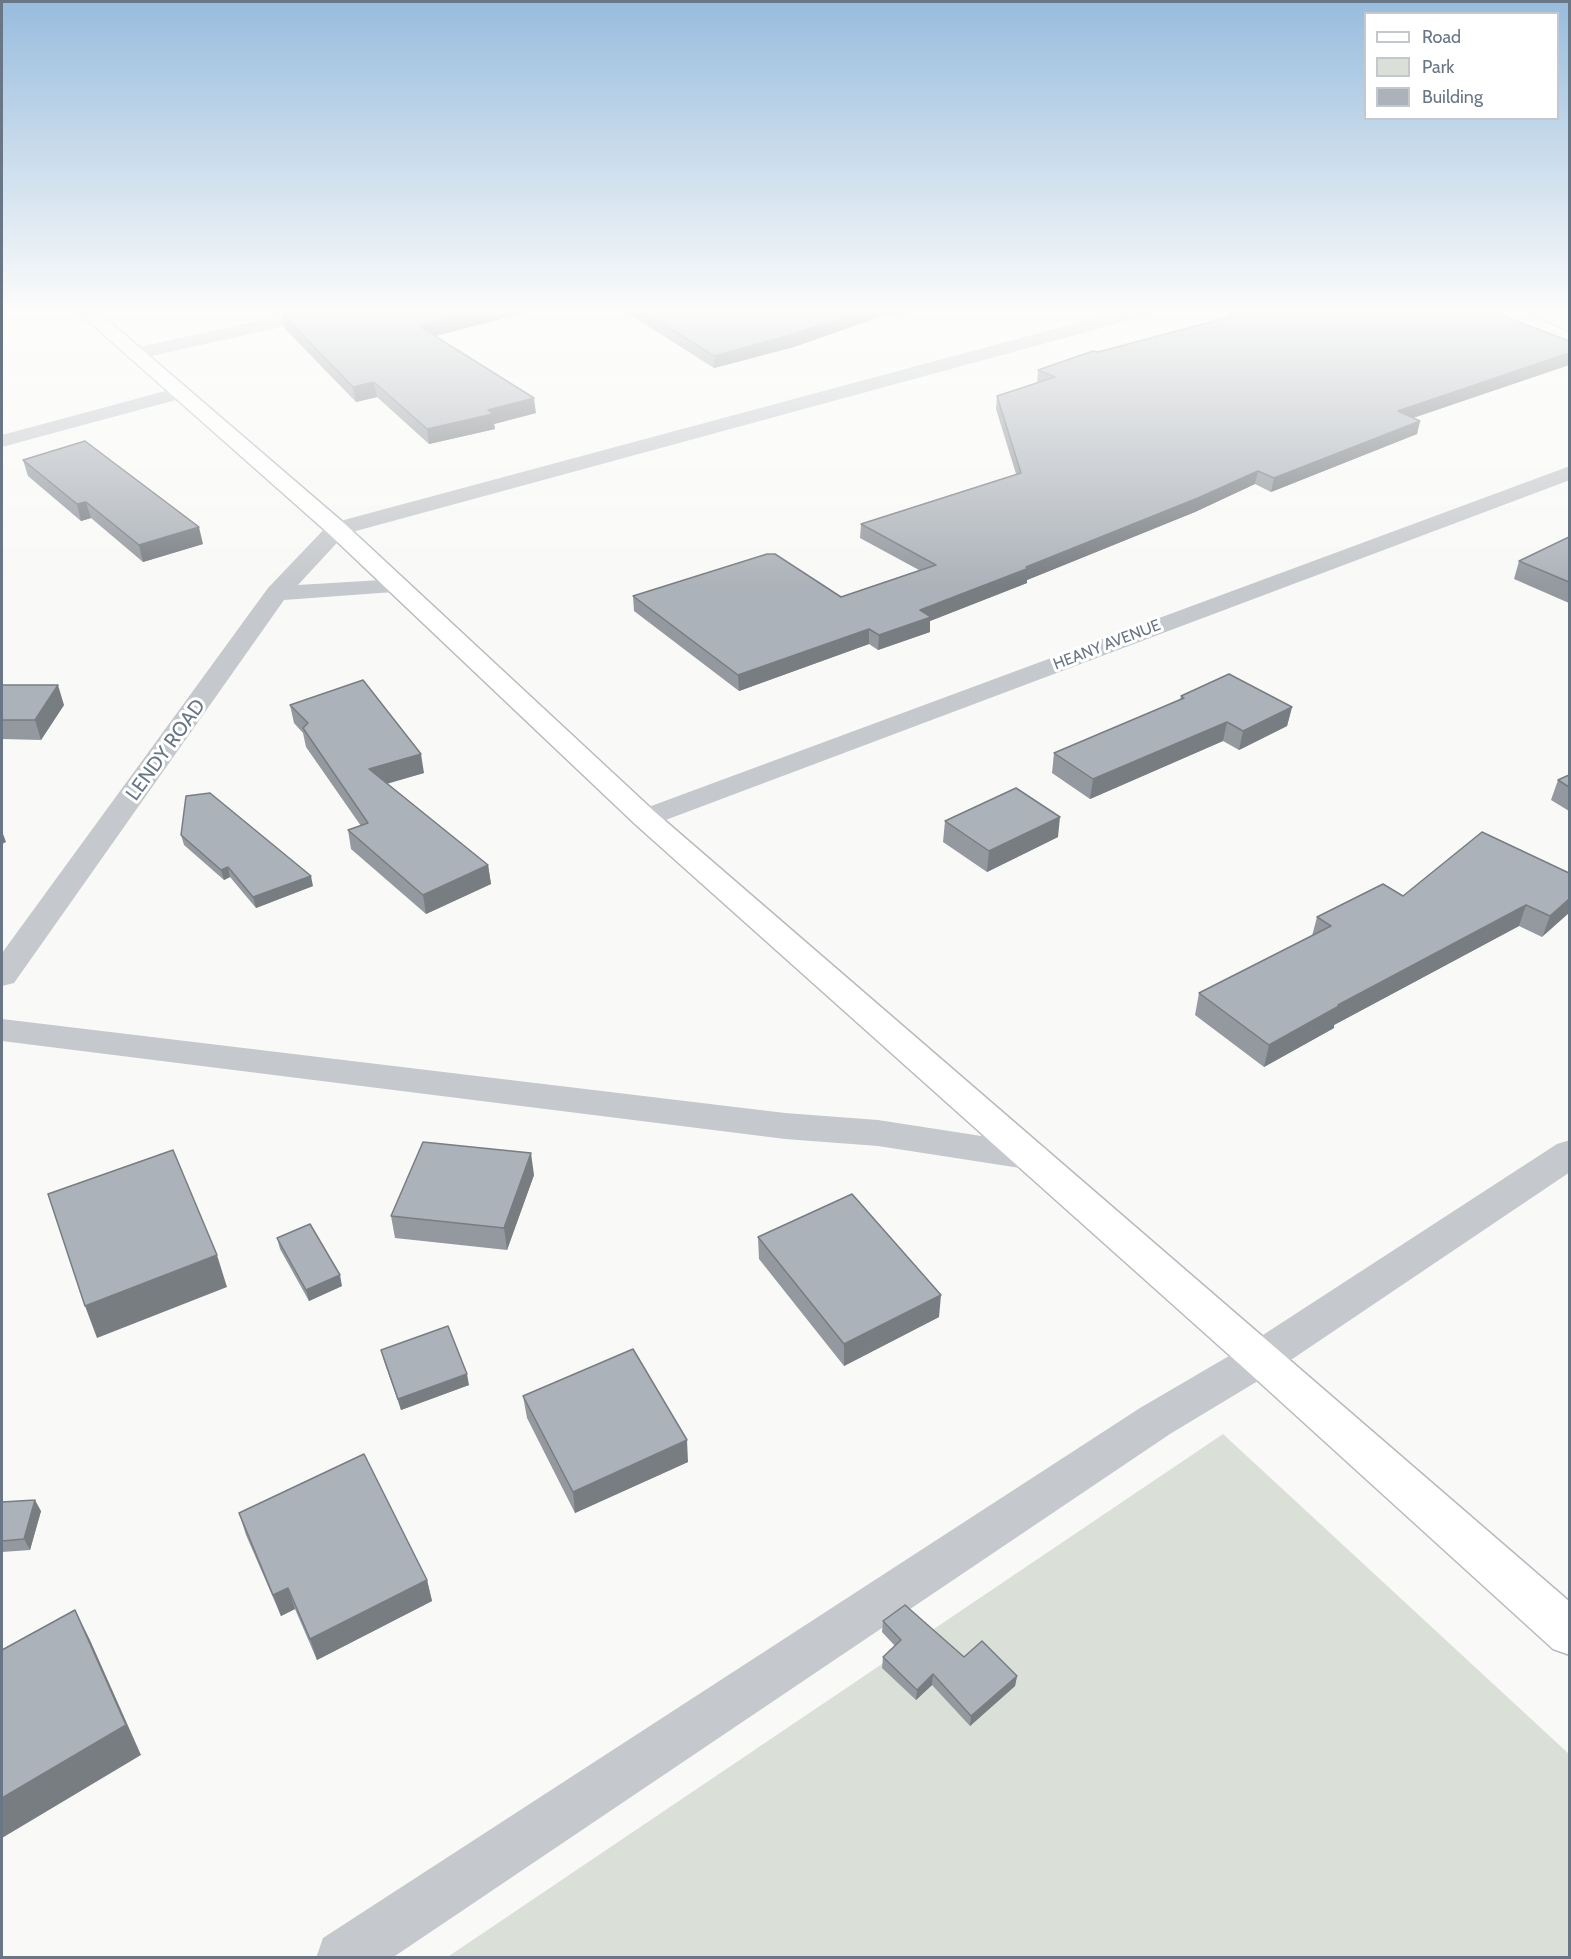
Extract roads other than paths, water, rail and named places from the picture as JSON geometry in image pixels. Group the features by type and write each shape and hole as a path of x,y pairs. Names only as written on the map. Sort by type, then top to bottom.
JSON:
{"street":[{"path":"2,441 145,402"},
{"path":"191,402 337,529 645,818 1261,1358 1569,1633"},
{"path":"337,529 807,402"},
{"name":"HEANY AVENUE","path":"645,818 1569,472"},
{"name":"LENDY ROAD","path":"2,976 277,593 337,529"},
{"path":"277,593 398,586"},
{"path":"2,1030 784,1126 878,1134 1033,1157"},
{"path":"343,1958 1155,1421 1261,1358 1569,1153"}]}
